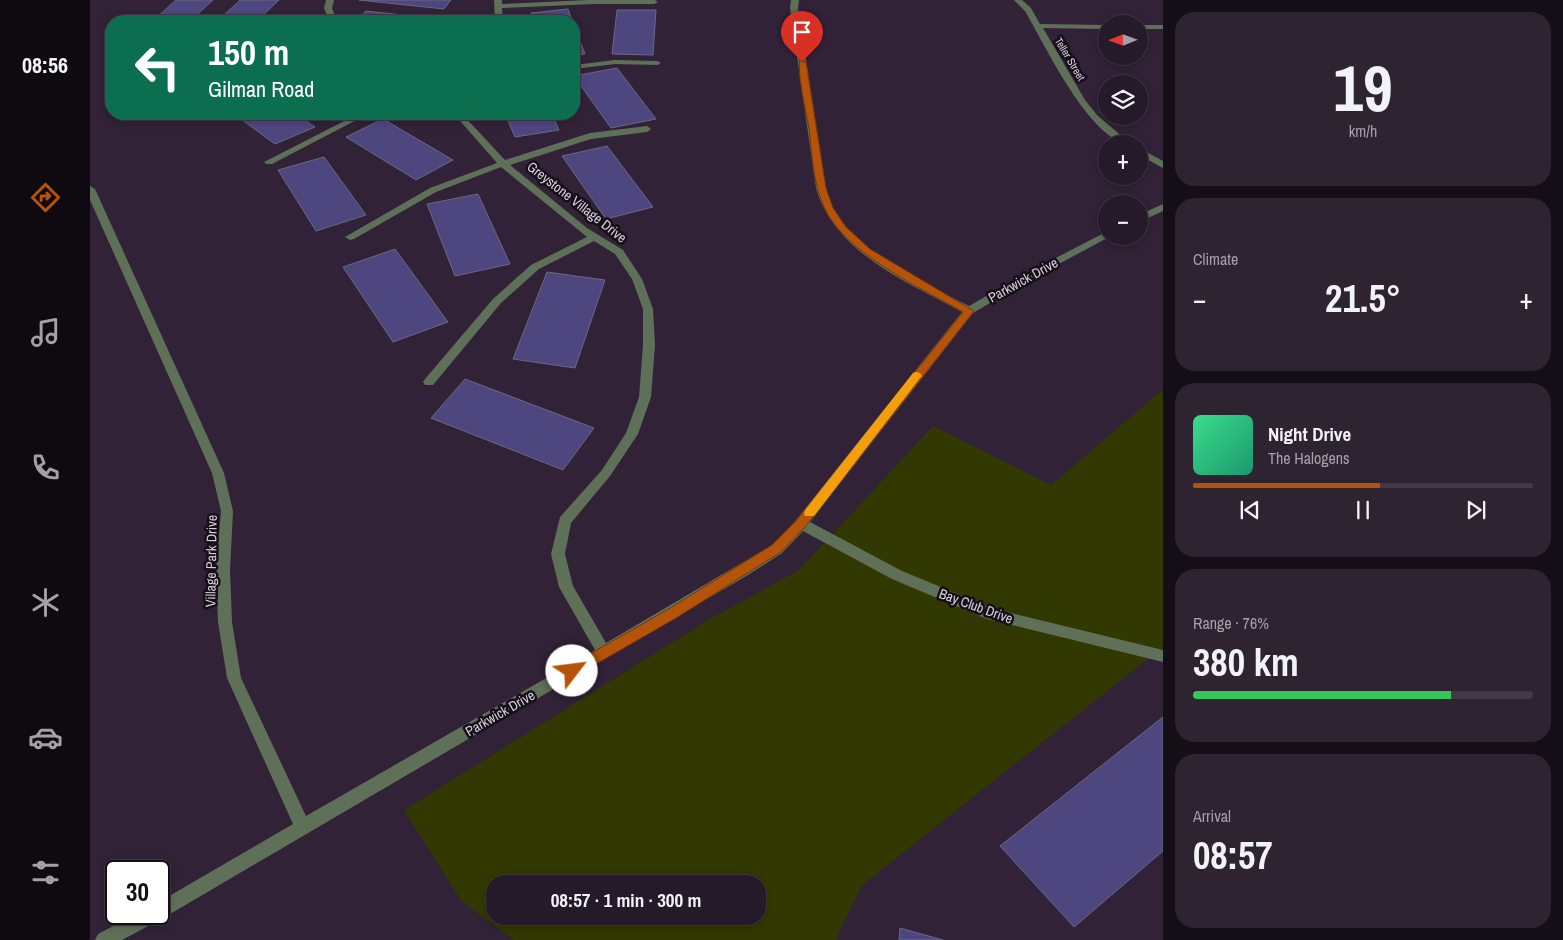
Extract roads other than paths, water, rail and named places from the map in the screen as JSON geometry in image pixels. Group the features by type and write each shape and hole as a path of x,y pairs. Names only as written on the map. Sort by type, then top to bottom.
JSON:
{"street":[{"path":"330,0 328,8 331,15"},
{"path":"795,0 794,8 820,178 828,208 843,229 867,250 893,268 969,311"},
{"name":"Teller Street","path":"1018,0 1028,10 1086,106 1094,117 1116,135"},
{"path":"498,3 654,2"},
{"path":"1037,26 1098,26"},
{"path":"1148,27 1163,27"},
{"path":"580,66 615,62 657,63"},
{"path":"269,162 352,120"},
{"name":"Greystone Village Drive","path":"464,120 502,162 583,230 619,252 637,279 648,309 649,345 646,396 632,434 606,473 565,521 558,554 566,587 604,652"},
{"path":"350,237 433,190 502,162 590,136 646,129"},
{"path":"1148,157 1163,165"},
{"name":"Village Park Drive","path":"90,189 218,473 227,511 223,570 225,622 234,678 303,827"},
{"path":"1148,214 1163,207"},
{"path":"429,382 497,301 535,267 595,237"},
{"name":"Parkwick Drive","path":"170,905 743,571 777,548 801,524 944,340 969,311 1025,278 1098,240"},
{"name":"Bay Club Drive","path":"801,524 897,575 992,615 1163,656"},
{"path":"104,940 132,925"}]}
